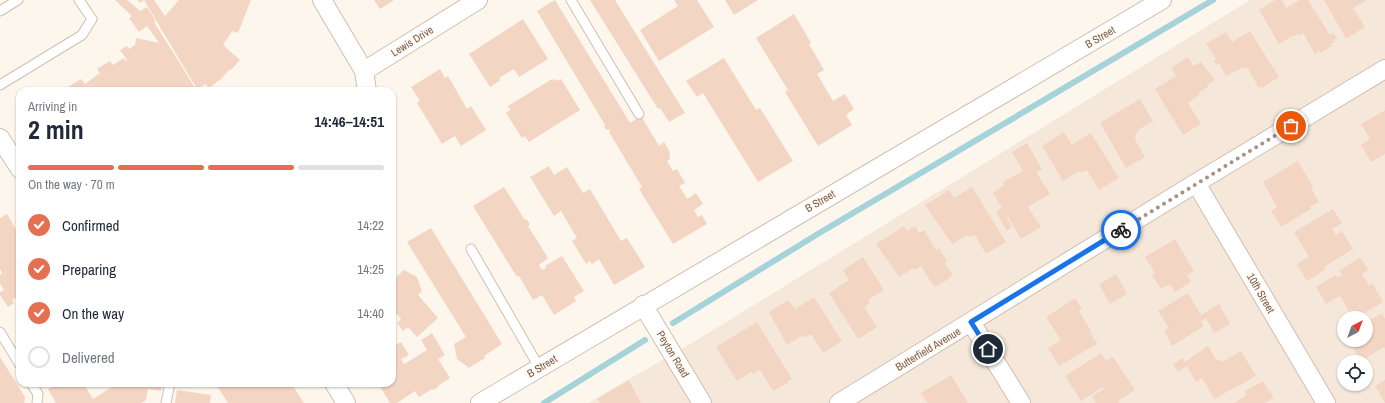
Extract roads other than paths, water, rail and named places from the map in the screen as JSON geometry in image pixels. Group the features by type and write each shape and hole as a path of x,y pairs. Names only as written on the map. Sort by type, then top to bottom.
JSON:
{"street":[{"path":"322,0 364,71 366,87"},
{"name":"Lewis Drive","path":"364,71 478,0"},
{"name":"B Street","path":"480,403 643,305 1162,0"},
{"name":"Butterfield Avenue","path":"839,403 1196,183 1385,69"},
{"path":"0,138 16,163"},
{"name":"10th Street","path":"1196,183 1326,403"},
{"name":"Peyton Road","path":"643,305 702,403"},
{"path":"971,322 1021,403"},
{"path":"336,387 346,403"}],"lane":[{"path":"0,11 18,0"},
{"path":"0,85 82,34 92,19 79,0"},
{"path":"571,0 639,114"},
{"path":"471,249 539,367"},
{"path":"0,332 16,358"},
{"path":"34,387 38,394 37,403"},
{"path":"166,403 169,387"}],"waterway":[{"path":"673,323 821,232 1213,0"},
{"path":"544,403 645,340"}]}
